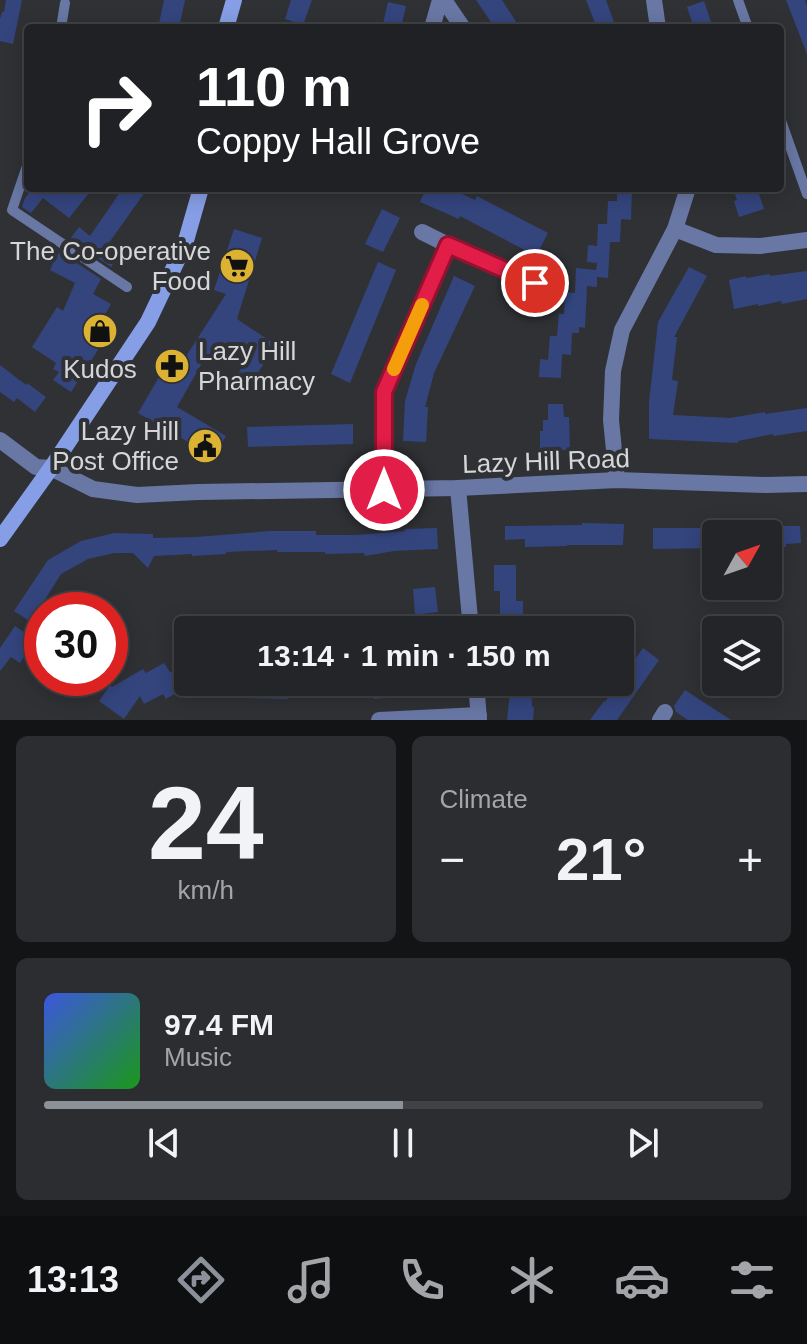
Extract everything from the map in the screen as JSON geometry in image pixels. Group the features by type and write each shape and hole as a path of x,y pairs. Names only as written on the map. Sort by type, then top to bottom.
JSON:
{"street":[{"path":"227,24 234,0"},
{"path":"433,24 442,0"},
{"path":"442,0 460,24"},
{"path":"654,0 657,24"},
{"path":"0,539 148,322 185,244 200,192"},
{"path":"617,480 611,420 613,371 622,330 675,229 687,192"},
{"path":"675,229 716,245 760,246 807,240"},
{"path":"422,232 535,283"},
{"path":"384,490 384,392 448,245"},
{"name":"Lazy Hill Road","path":"0,440 36,467 51,468 93,489 137,495 458,488 617,480 807,484"},
{"path":"458,488 470,616"},
{"path":"379,720 479,717 477,696"}],"lane":[{"path":"738,0 747,24"},
{"path":"62,24 65,3"},
{"path":"784,129 807,194"},
{"path":"24,175 12,210 127,287"}],"building":[{"path":"6,0 22,0 13,44 0,41 0,19"},
{"path":"164,0 185,0 180,24 159,24"},
{"path":"291,0 312,0 303,24 285,19"},
{"path":"476,0 502,0 517,24 492,24"},
{"path":"586,0 606,0 615,24 595,24"},
{"path":"786,0 805,0 807,54"},
{"path":"704,1 712,24 693,24 687,7"},
{"path":"388,2 406,6 402,24 383,24"},
{"path":"30,192 90,192 69,218 43,198 31,213 22,207"},
{"path":"120,192 145,192 106,247 118,256 111,267 70,239 79,227 90,236"},
{"path":"424,192 458,192 475,200 477,196 548,233 536,256 460,216 459,219 420,202"},
{"path":"617,192 632,192 631,220 621,219 620,242 610,242 608,278 597,277 597,287 587,286 585,328 579,327 579,333 572,333 571,355 562,354 561,378 539,377 540,359 548,360 550,336 557,336 559,314 564,314 565,292 575,293 576,268 596,270 597,263 587,262 588,245 597,246 598,224 607,224 608,201 617,201"},
{"path":"734,192 758,192 764,209 739,217 734,201 737,200"},
{"path":"382,209 400,218 383,252 365,244"},
{"path":"234,229 262,238 237,319 276,345 247,389 234,380 242,367 220,352 214,361 206,356 177,407 226,436 214,457 138,413 172,355 183,361 226,294 214,290"},
{"path":"60,252 101,279 93,294 111,304 99,325 110,331 71,392 53,380 59,372 53,369 56,363 32,347 57,307 63,311 75,283 50,270"},
{"path":"378,262 396,270 350,383 331,374"},
{"path":"689,267 707,276 674,337 677,337 672,380 678,381 673,415 730,418 807,408 807,431 773,434 738,443 649,439 649,402 658,322"},
{"path":"807,271 807,299 734,309 729,280"},
{"path":"454,276 475,286 434,373 425,407 428,407 426,442 403,441 405,401 416,364"},
{"path":"0,365 46,397 35,412 17,398 14,402 0,392"},
{"path":"548,404 563,404 564,417 569,417 570,450 540,450 540,431 543,431 543,420 548,420"},
{"path":"353,424 353,444 248,447 247,427"},
{"path":"624,524 623,545 525,547 525,539 505,540 505,526"},
{"path":"782,526 800,526 801,543 786,544 782,547"},
{"path":"437,528 438,549 365,556 364,553 277,550 154,556 148,568 133,553 114,553 88,559 61,574 50,592 27,592 48,560 81,541 114,533 153,534 153,538 270,531 357,535"},
{"path":"653,528 702,528 702,548 653,549"},
{"path":"494,565 516,565 516,601 523,601 523,616 500,616 500,591 494,591"},
{"path":"435,587 438,612 415,615 413,589"},
{"path":"24,596 24,617 14,611"},
{"path":"15,626 24,632 24,657 20,663 11,657 0,671 0,648"},
{"path":"643,648 659,660 634,696 634,661"},
{"path":"164,663 170,672 174,672 174,694 166,699 163,694 144,704 140,696 124,719 99,701 102,696 128,696 128,678 143,669 146,673"},
{"path":"685,690 731,720 688,720 676,712 674,706"},
{"path":"249,696 288,696 288,699"},
{"path":"510,696 532,696 533,720 507,720"},
{"path":"609,696 634,696 617,720 590,720"}],"slow traffic":[{"path":"394,369 422,305"}],"place":[{"name":"The Co-operative Food","path":"237,266"},
{"name":"Kudos","path":"100,331"},
{"name":"Lazy Hill Pharmacy","path":"172,366"},
{"name":"Lazy Hill Post Office","path":"205,446"}],"route":[{"path":"384,490 384,392 448,245 535,283"}]}
